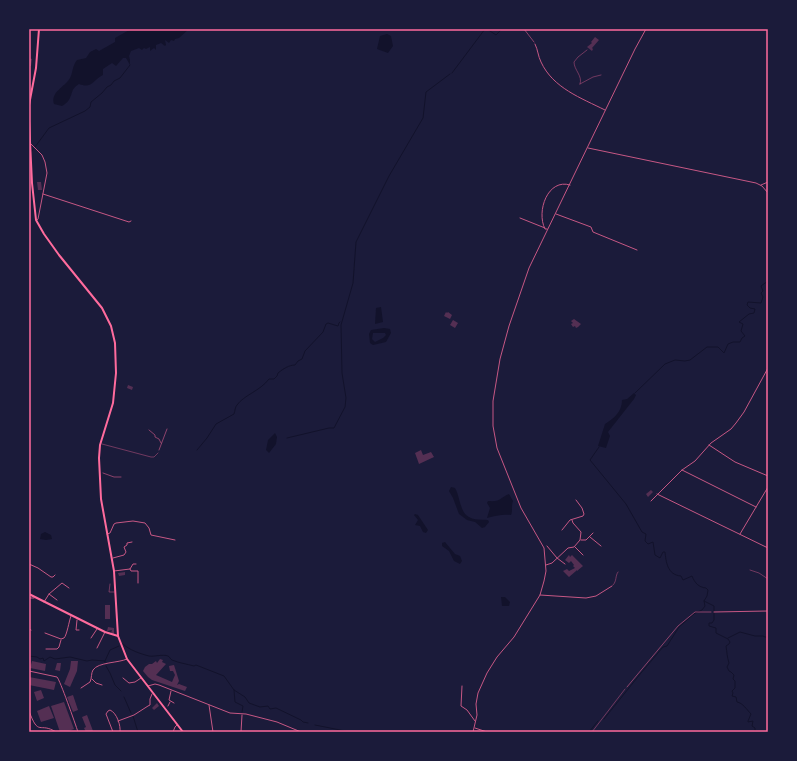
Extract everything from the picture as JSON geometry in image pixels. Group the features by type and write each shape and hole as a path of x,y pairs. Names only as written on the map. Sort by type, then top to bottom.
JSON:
{"highway":[{"path":"29,105 36,68 39,29"},
{"path":"29,121 34,212 36,220 59,256 102,308 111,326 116,343 116,374 113,404 101,445 100,473 101,499 114,570 118,636 127,659 183,732"},
{"path":"29,594 104,632 118,636"}],"street":[{"path":"473,732 476,722 476,698 487,673 497,657 514,637 540,595 546,565 544,548 521,508 500,458 495,437 492,410 496,376 509,326 525,277 646,29"},
{"path":"535,44 541,63 557,84 605,111"},
{"path":"768,120 768,130"},
{"path":"30,143 42,155 46,162 48,173 38,219 36,220"},
{"path":"587,148 760,185 768,182"},
{"path":"545,229 542,222 541,213 546,196 560,184 570,185"},
{"path":"760,185 768,193"},
{"path":"43,194 129,222 131,221"},
{"path":"555,214 591,226 592,232 638,250"},
{"path":"520,218 548,230"},
{"path":"651,501 709,445 731,429 744,412 768,368"},
{"path":"709,445 735,462 768,476"},
{"path":"682,470 756,507"},
{"path":"740,535 768,487"},
{"path":"657,494 768,548"},
{"path":"562,530 570,520 583,516 584,514 582,508 576,500"},
{"path":"546,565 552,564 568,548 574,547 580,540 581,532 572,520"},
{"path":"107,534 110,533 114,524 116,523 141,522 147,525 151,535 175,540"},
{"path":"580,540 586,540 593,533"},
{"path":"590,536 601,546"},
{"path":"112,558 124,555 126,552 124,547 127,543 132,542"},
{"path":"547,546 557,558 565,564"},
{"path":"574,547 583,555"},
{"path":"29,564 52,578 55,575"},
{"path":"130,569 133,564 136,564"},
{"path":"114,570 130,569 131,571 138,571 138,582"},
{"path":"44,602 48,594 62,583 69,588"},
{"path":"540,595 586,598 596,596 612,586"},
{"path":"48,594 58,600"},
{"path":"29,598 33,599 34,597"},
{"path":"714,612 768,611"},
{"path":"57,649 61,639 66,636 71,615"},
{"path":"77,618 76,630 79,630"},
{"path":"91,638 97,628"},
{"path":"45,632 61,639"},
{"path":"97,648 104,632"},
{"path":"46,649 57,649"},
{"path":"81,688 89,684 93,671 100,664 107,664 127,659"},
{"path":"29,672 57,677 60,680 62,691 78,732"},
{"path":"92,678 96,683 102,685"},
{"path":"123,678 129,683 135,682 141,678"},
{"path":"148,687 155,684 230,713 242,715 246,714 277,722 301,732"},
{"path":"462,686 461,706 467,710 476,722"},
{"path":"168,706 170,702 168,698 171,690"},
{"path":"118,721 134,715 148,706 153,693"},
{"path":"170,702 174,703"},
{"path":"209,705 213,732"},
{"path":"113,732 106,716 110,710 114,712 118,721 120,732"},
{"path":"29,711 34,725 40,729 50,728 56,732"},
{"path":"242,715 242,732"},
{"path":"173,732 177,725"},
{"path":"474,728 487,732"}],"lane":[{"path":"587,50 578,56 574,62 581,81 580,84 593,77 601,75"},
{"path":"101,445 151,457 154,457 158,452"},
{"path":"750,570 759,573 768,579"},
{"path":"612,586 616,582 616,575 618,572"},
{"path":"110,584 109,592 116,592"},
{"path":"592,732 625,689"}],"path":[{"path":"524,29 535,44"},
{"path":"158,452 167,429"},
{"path":"149,430 159,439 162,444"},
{"path":"100,473 106,473 114,477 121,477"},
{"path":"625,689 678,626 695,612 714,612"}],"shaded area":[{"path":"131,29 189,29 174,41 171,40 169,43 165,40 165,46 161,43 156,45 156,50 154,48 150,51 150,47 142,50 139,48 131,51 129,56 130,65 126,58 123,58 116,66 112,63 103,69 103,75 90,85 79,84 76,86 69,100 62,106 54,104 54,96 70,78 77,60 86,58 90,52 96,49 99,51 115,42 115,38"},
{"path":"387,34 391,36 393,46 388,53 377,49 380,36"},
{"path":"381,307 383,322 375,324 376,308"},
{"path":"384,328 390,329 391,333 386,342 373,345 370,343 369,334 371,330","holes":["373,333 385,333 386,335 383,338 375,342 372,339"]},
{"path":"634,393 636,395 634,399 608,432 610,436 606,448 598,446 605,424 619,411 622,400 627,399"},
{"path":"275,433 277,437 276,444 269,453 266,450 268,440"},
{"path":"451,487 455,488 466,515 474,519 488,520 489,522 485,527 482,528 475,522 467,520 459,514 449,491"},
{"path":"509,494 513,501 511,515 487,518 490,508 487,503 488,501 498,500"},
{"path":"414,515 418,515 428,530 426,533 423,532 420,526 415,525 418,520"},
{"path":"45,532 51,535 52,539 40,539 41,534"},
{"path":"445,542 455,554 460,556 462,561 460,564 454,561 449,551 442,546 442,543"},
{"path":"501,597 505,597 510,602 509,606 502,606"}],"building":[{"path":"595,37 599,40 592,48 592,51 587,47 592,43 591,42"},
{"path":"29,58 32,59 31,66 29,66"},
{"path":"37,182 41,182 42,190 38,190"},
{"path":"446,312 452,315 450,319 444,316"},
{"path":"574,319 581,324 576,328 571,324 573,323 571,321"},
{"path":"453,320 458,323 455,328 450,325"},
{"path":"128,385 133,387 132,390 127,388"},
{"path":"421,450 423,455 431,452 434,457 419,464 415,453"},
{"path":"651,490 653,492 648,497 646,494"},
{"path":"569,555 570,557 572,555 583,566 569,577 563,571 567,569 569,571 575,568 571,561 569,563 565,560"},
{"path":"125,572 125,575 119,576 118,573"},
{"path":"105,605 110,605 110,619 105,619"},
{"path":"108,627 114,628 114,634 111,633 112,630 107,631"},
{"path":"160,659 166,664 156,675 172,682 175,675 173,671 170,671 169,666 174,665 179,681 177,685 179,684 187,687 185,691 152,680 143,671 149,664 156,661 157,663"},
{"path":"32,661 46,664 45,671 30,668"},
{"path":"71,661 78,661 77,671 70,687 64,684 70,669"},
{"path":"57,663 61,663 60,671 55,670"},
{"path":"29,677 56,682 54,690 29,685"},
{"path":"41,690 44,698 37,701 34,692"},
{"path":"73,695 78,710 73,712 67,697"},
{"path":"64,702 74,729 66,732 60,732 51,706"},
{"path":"157,703 159,706 154,710 152,708"},
{"path":"49,706 54,718 41,722 37,711"},
{"path":"87,715 93,731 91,732 86,732 84,728 86,727 82,717"}],"waterway":[{"path":"452,73 485,29"},
{"path":"487,29 496,35 502,29"},
{"path":"35,147 49,128 85,111 90,107 91,102 114,81 120,78 130,65"},
{"path":"287,438 334,428 345,407 346,398 342,373 341,325 353,283 356,242 389,176 423,118 426,92 450,74"},
{"path":"635,393 665,364 675,360 690,360 707,347 718,347 724,353 728,344 740,342 745,336 741,331 743,324 739,322 749,314 754,313 755,309 750,308 747,305 748,302 761,303 763,297 761,293 763,291 761,286 768,281"},
{"path":"197,450 216,424 234,414 236,407 244,398 261,387 269,379 274,379 282,370 288,366 295,365 302,359 305,351 323,332 326,324 328,323 338,326 340,322"},
{"path":"599,447 590,460 626,504 642,532 646,534 645,541 648,544 653,542 655,555 660,558 663,552 665,552 668,567 673,573 681,576 683,580 692,576 697,584 708,590 704,601 705,606 702,610 695,613 679,627 667,646 663,647 604,719"},
{"path":"704,601 714,606 714,611"},
{"path":"714,613 714,620 712,623 709,623 709,626 716,628 716,633 728,639 730,642 726,646 729,663 727,667 734,675 733,679 735,681 735,688 732,691 732,696 736,697 737,702 743,705 751,714 748,722 753,721 752,726 755,728 755,732"},
{"path":"728,638 740,632 755,636 768,637"},
{"path":"123,644 142,654 151,656 168,656 171,660 194,666 196,665 224,676 234,690 245,697 249,703 260,707 268,706 270,709 276,708 303,722 308,723"},
{"path":"105,661 110,650 119,646"},
{"path":"29,656 40,659 43,658 44,661 50,657 55,659 70,657 87,661 105,661 105,663"},
{"path":"106,666 115,685 121,691"},
{"path":"234,690 235,702 243,706 242,712"},
{"path":"124,697 131,713"},
{"path":"133,716 138,732"},
{"path":"589,732 598,721"},
{"path":"315,725 350,732"}]}
